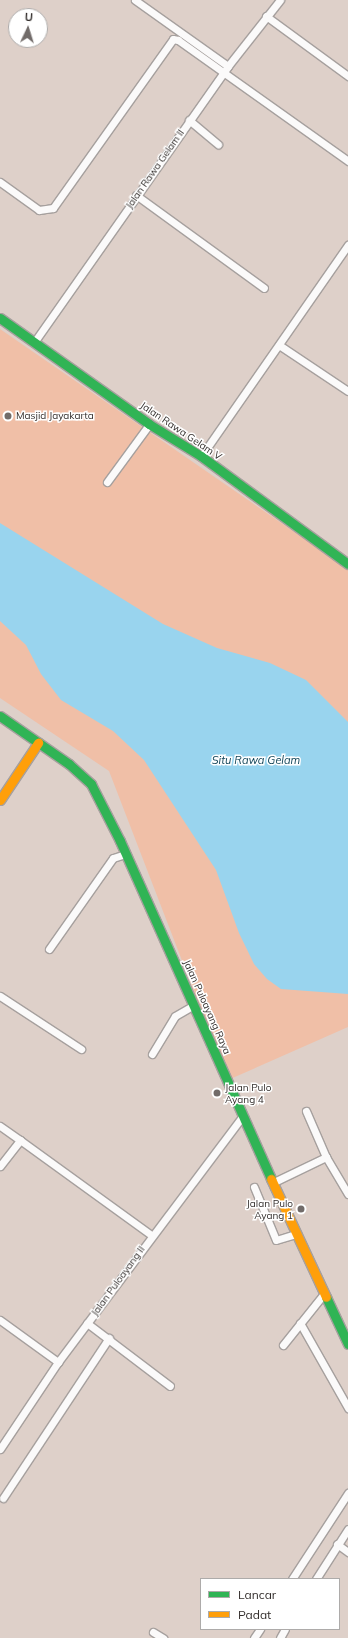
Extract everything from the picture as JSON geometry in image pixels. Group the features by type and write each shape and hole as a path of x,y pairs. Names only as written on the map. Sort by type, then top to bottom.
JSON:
{"street":[{"name":"Jalan Rawa Gelam V","path":"0,318 150,424 201,456 348,564"},
{"name":"Jalan Puloayang Raya","path":"0,716 69,764 91,784 126,854 272,1182 323,1294 348,1344"},
{"path":"0,800 38,743"}],"lane":[{"path":"135,0 228,66"},
{"name":"Jalan Rawa Gelam II","path":"34,342 189,120 228,66 280,0"},
{"path":"266,16 348,76"},
{"path":"0,182 39,210 52,208 170,41 178,40 223,74 348,161"},
{"path":"189,120 218,144"},
{"path":"136,195 264,288"},
{"path":"201,456 280,345 348,245"},
{"path":"280,345 348,391"},
{"path":"106,482 150,424"},
{"path":"50,950 113,858 126,854"},
{"path":"0,996 81,1049"},
{"path":"152,1054 175,1016 194,1005"},
{"path":"306,1111 326,1157 348,1194"},
{"name":"Jalan Puloayang II","path":"0,1449 58,1362 151,1236 243,1117"},
{"path":"0,1126 151,1236"},
{"path":"0,1166 20,1140"},
{"path":"272,1182 326,1157"},
{"path":"254,1187 276,1240 296,1234"},
{"path":"283,1345 323,1294"},
{"path":"0,1320 58,1362"},
{"path":"87,1323 109,1338 170,1386"},
{"path":"300,1323 348,1408"},
{"path":"3,1498 109,1338"},
{"path":"293,1578 348,1493"},
{"path":"317,1578 348,1529"},
{"path":"337,1544 348,1552"},
{"path":"153,1632 163,1638"}],"shaded area":[{"path":"0,0 348,0 348,1638 0,1638"},
{"path":"0,329 348,569 348,1027 228,1080 109,771 0,698"}],"water":[{"name":"Situ Rawa Gelam","path":"0,523 163,624 217,648 270,663 306,680 348,722 348,994 281,989 267,979 254,964 239,933 216,870 144,760 113,731 61,700 41,674 26,645 0,621"}],"traffic: fast":[{"path":"0,318 149,424 201,456 348,564"},
{"path":"0,716 69,764 91,784 120,841 271,1179"},
{"path":"326,1297 348,1344"}],"traffic: slow":[{"path":"0,800 38,743"},
{"path":"271,1179 326,1297"}],"place":[{"name":"Masjid Jayakarta","path":"8,416"},
{"name":"Jalan Pulo Ayang 4","path":"217,1093"},
{"name":"Jalan Pulo Ayang 1","path":"301,1209"}]}
